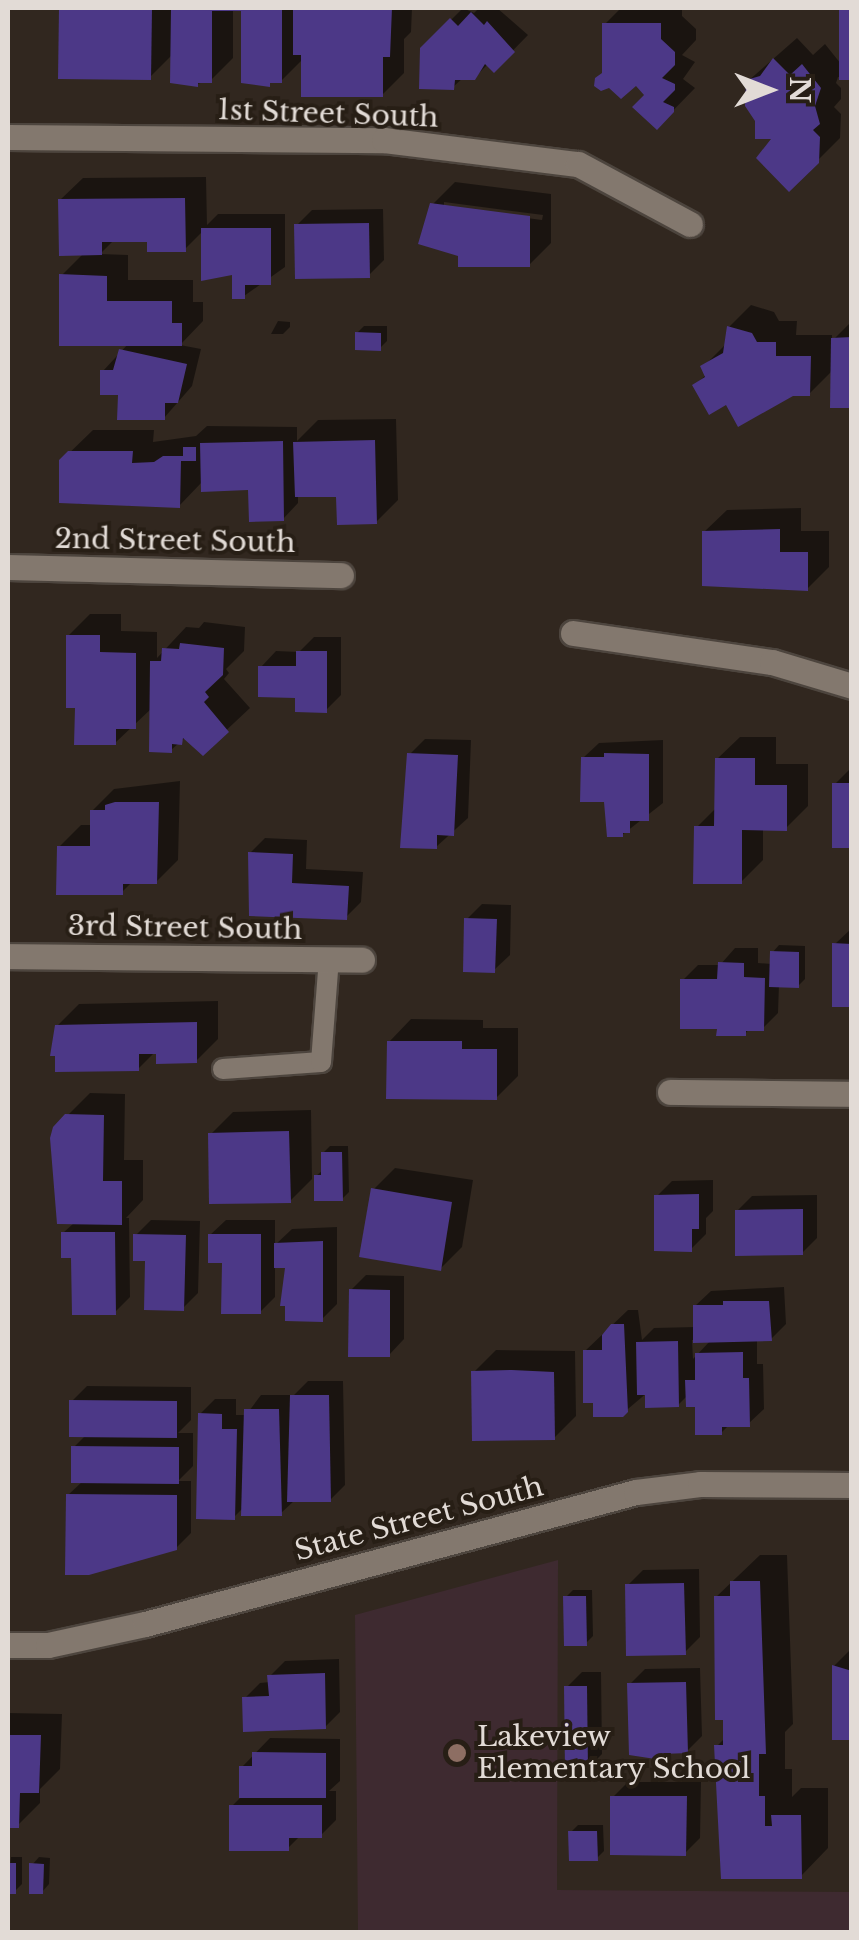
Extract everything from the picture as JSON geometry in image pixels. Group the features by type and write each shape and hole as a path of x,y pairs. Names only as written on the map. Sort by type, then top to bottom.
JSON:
{"street":[{"name":"1st Street South","path":"8,137 384,140 578,164 690,224"},
{"name":"2nd Street South","path":"8,567 341,575"},
{"path":"573,634 772,662 852,686"},
{"name":"3rd Street South","path":"8,956 362,960"},
{"path":"670,1092 852,1094"},
{"name":"State Street South","path":"8,1645 48,1645 118,1630 636,1492 700,1484 852,1485"}],"lane":[{"path":"223,1069 321,1062 329,960"}],"shaded area":[{"name":"Lakeview Elementary School","path":"558,1560 557,1890 851,1892 851,1932 358,1932 355,1615"}],"building":[{"path":"59,8 152,8 151,80 58,79"},
{"path":"171,8 282,8 282,83 270,83 270,87 241,83 241,11 212,11 212,83 198,83 198,87 170,83"},
{"path":"293,8 392,8 390,57 383,57 383,97 301,97 301,55 293,55"},
{"path":"839,8 852,8 852,80 839,80"},
{"path":"471,12 484,25 487,21 515,52 494,73 485,64 475,80 455,80 454,90 419,89 420,48 450,18 458,26"},
{"path":"602,23 661,23 661,39 675,52 675,65 662,78 675,84 675,90 663,102 674,107 674,112 657,130 632,107 644,95 636,86 621,99 609,88 601,91 594,86 595,78 602,73"},
{"path":"773,58 790,75 802,64 821,88 815,106 820,124 813,130 820,137 819,163 789,192 756,158 771,139 755,139 755,121 745,106 746,80 760,76"},
{"path":"185,198 186,252 147,252 147,242 102,242 102,255 59,256 58,199"},
{"path":"430,203 530,216 530,267 458,267 458,256 418,244"},
{"path":"369,223 370,278 295,279 294,224"},
{"path":"201,228 271,228 271,285 245,285 245,299 232,299 232,275 201,281"},
{"path":"59,274 107,276 107,301 172,301 172,323 182,323 182,346 59,346"},
{"path":"727,326 752,333 757,342 776,342 776,356 811,356 810,396 793,396 738,427 726,405 709,415 692,385 705,377 700,366 723,353"},
{"path":"355,332 381,333 381,351 355,350"},
{"path":"852,337 852,408 830,408 831,338"},
{"path":"119,349 187,364 178,403 165,403 165,420 117,420 118,395 100,395 100,370 113,370"},
{"path":"375,440 377,524 337,525 336,497 295,497 293,442"},
{"path":"283,441 284,521 249,522 248,490 201,492 200,443"},
{"path":"183,447 196,447 196,461 181,461 180,508 59,503 59,460 68,451 133,451 132,463 183,456"},
{"path":"780,529 780,552 808,552 808,591 702,586 702,531"},
{"path":"66,635 100,635 100,652 136,653 136,729 116,729 116,745 74,745 75,708 66,708"},
{"path":"180,643 224,648 223,675 205,692 209,697 204,702 229,732 203,756 183,738 182,745 172,744 172,753 149,752 150,661 161,661 162,648 179,649"},
{"path":"296,651 327,651 327,713 295,712 295,698 258,697 258,666 296,666"},
{"path":"407,753 458,755 454,836 437,835 437,849 400,848"},
{"path":"604,753 649,754 649,821 630,821 630,833 623,833 623,837 607,837 604,802 580,802 581,757 604,757"},
{"path":"715,758 755,758 755,785 787,785 787,831 742,830 742,884 693,884 694,826 714,826"},
{"path":"832,783 852,783 852,848 832,848"},
{"path":"159,802 157,884 123,884 123,895 56,895 57,846 90,846 90,810 105,810 105,805"},
{"path":"248,852 293,854 292,883 349,886 347,920 249,916"},
{"path":"464,918 497,919 495,973 463,972"},
{"path":"832,943 852,944 852,1007 832,1007"},
{"path":"770,951 799,952 799,988 769,987"},
{"path":"718,962 744,963 744,977 765,978 764,1031 746,1031 746,1036 716,1036 717,1029 680,1029 680,979 717,979"},
{"path":"197,1022 197,1063 156,1064 156,1054 139,1054 139,1071 55,1072 55,1056 50,1056 55,1025"},
{"path":"387,1041 462,1041 462,1049 497,1049 497,1100 386,1099"},
{"path":"65,1114 104,1115 103,1181 122,1181 122,1225 57,1224 50,1138 53,1127"},
{"path":"289,1131 291,1203 209,1204 208,1133"},
{"path":"321,1152 342,1152 343,1201 314,1201 314,1175 321,1175"},
{"path":"371,1188 452,1202 441,1271 359,1257"},
{"path":"699,1194 699,1229 692,1229 692,1252 654,1251 654,1195"},
{"path":"803,1209 803,1255 735,1256 735,1210"},
{"path":"61,1232 115,1232 116,1315 72,1315 71,1258 61,1258"},
{"path":"133,1234 186,1235 184,1311 144,1310 145,1261 133,1261"},
{"path":"208,1234 261,1234 261,1314 221,1314 222,1263 208,1263"},
{"path":"323,1241 323,1322 285,1321 285,1306 280,1306 285,1268 274,1268 274,1243"},
{"path":"349,1289 390,1290 390,1357 348,1357"},
{"path":"723,1301 769,1301 772,1341 693,1343 693,1305 723,1305"},
{"path":"611,1324 624,1324 628,1412 623,1417 593,1417 593,1403 583,1403 583,1350 602,1350 602,1335"},
{"path":"678,1341 679,1407 645,1408 645,1395 637,1395 636,1342"},
{"path":"743,1352 743,1378 749,1378 750,1427 722,1427 722,1435 695,1435 695,1407 686,1407 685,1380 695,1380 695,1353"},
{"path":"471,1371 554,1372 555,1440 472,1441"},
{"path":"290,1395 329,1395 331,1502 287,1502"},
{"path":"69,1400 177,1401 177,1438 69,1437"},
{"path":"244,1409 279,1409 282,1516 241,1516"},
{"path":"198,1413 222,1414 222,1429 237,1429 235,1520 196,1519"},
{"path":"71,1446 179,1447 179,1484 71,1483"},
{"path":"66,1494 177,1495 177,1550 89,1575 65,1575"},
{"path":"730,1581 760,1581 766,1754 759,1754 759,1796 765,1796 765,1826 772,1826 771,1815 801,1815 802,1879 721,1879 714,1745 723,1745 723,1720 715,1720 714,1596 730,1596"},
{"path":"684,1583 686,1655 626,1656 625,1584"},
{"path":"563,1596 586,1596 587,1646 564,1646"},
{"path":"832,1665 852,1671 852,1740 832,1740"},
{"path":"325,1673 326,1729 243,1732 242,1697 269,1696 267,1675"},
{"path":"686,1682 688,1753 662,1754 662,1760 629,1755 627,1683"},
{"path":"564,1686 587,1686 588,1771 565,1772"},
{"path":"8,1735 41,1735 39,1793 20,1793 19,1828 8,1828"},
{"path":"252,1752 326,1753 326,1798 239,1798 239,1766 252,1766"},
{"path":"610,1796 687,1796 686,1856 610,1855"},
{"path":"229,1805 322,1805 322,1838 289,1838 289,1851 229,1851"},
{"path":"568,1831 597,1831 598,1861 569,1861"},
{"path":"8,1863 16,1863 16,1894 8,1894"},
{"path":"29,1863 44,1864 43,1894 29,1894"}],"place":[{"name":"Lakeview Elementary School","path":"457,1753"}]}
